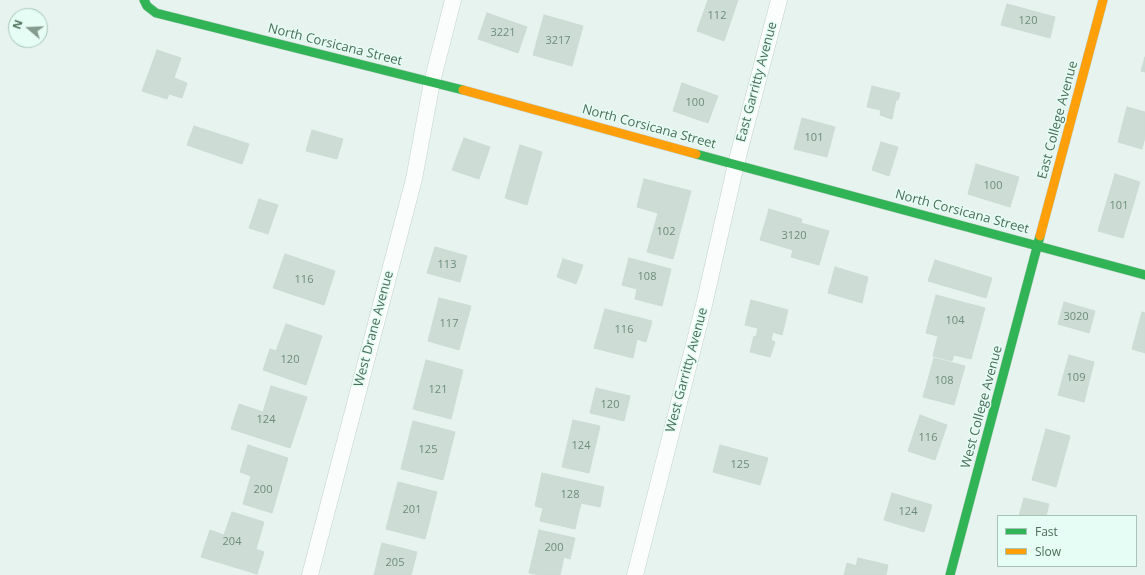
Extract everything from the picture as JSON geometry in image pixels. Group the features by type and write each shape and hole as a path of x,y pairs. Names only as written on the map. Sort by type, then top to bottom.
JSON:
{"street":[{"name":"West Drane Avenue","path":"310,575 414,179 432,82 453,0"},
{"name":"East Garritty Avenue","path":"736,164 779,0"},
{"name":"East College Avenue","path":"1038,246 1103,0"},
{"name":"North Corsicana Street","path":"145,3 156,13 432,82 1145,275"},
{"name":"West Garritty Avenue","path":"635,575 704,305 736,164"},
{"name":"West College Avenue","path":"950,575 1038,246"}],"building":[{"path":"708,0 738,0 724,41 697,31"},
{"path":"1007,4 1055,17 1050,38 1001,25"},
{"path":"487,13 527,27 518,53 478,39"},
{"path":"544,15 583,26 572,66 533,55"},
{"path":"157,50 181,58 174,78 187,83 182,98 169,94 167,99 142,91"},
{"path":"1145,57 1145,72 1141,71"},
{"path":"682,83 718,96 708,123 673,111"},
{"path":"872,86 900,93 898,100 896,100 892,119 880,115 881,110 867,107"},
{"path":"1127,107 1145,112 1145,137 1142,149 1118,142"},
{"path":"802,118 835,127 827,157 794,149"},
{"path":"194,126 249,144 242,164 187,145"},
{"path":"312,130 343,139 337,159 306,151"},
{"path":"464,138 490,147 479,179 452,170"},
{"path":"881,142 898,147 889,176 872,170"},
{"path":"520,145 542,152 527,205 505,198"},
{"path":"976,164 1019,177 1010,207 968,194"},
{"path":"1115,174 1140,182 1123,238 1098,231"},
{"path":"644,179 691,191 673,259 647,252 658,213 637,207"},
{"path":"259,199 278,205 268,234 249,228"},
{"path":"769,209 802,219 801,223 829,231 819,265 791,257 793,250 760,240"},
{"path":"435,247 467,256 460,282 427,273"},
{"path":"285,254 335,271 324,305 273,288"},
{"path":"629,258 671,269 662,306 635,299 637,289 622,285"},
{"path":"563,259 583,265 576,284 557,277"},
{"path":"935,260 992,278 986,298 928,281"},
{"path":"835,267 868,277 862,303 828,293"},
{"path":"936,295 985,308 971,359 954,355 952,361 933,356 938,336 926,333"},
{"path":"439,298 471,306 459,350 428,341"},
{"path":"751,300 788,310 782,335 773,332 771,340 775,342 770,357 750,352 754,336 756,337 758,328 745,325"},
{"path":"1064,302 1095,311 1089,333 1058,324"},
{"path":"605,309 652,321 646,342 637,339 633,358 594,348"},
{"path":"1142,312 1145,313 1145,353 1132,349"},
{"path":"286,324 322,336 306,385 263,370 270,349 276,351"},
{"path":"1069,355 1094,362 1084,402 1058,395"},
{"path":"934,358 965,366 954,405 923,397"},
{"path":"426,360 463,370 451,419 413,409"},
{"path":"271,386 307,397 290,448 231,429 239,404 263,412"},
{"path":"596,388 630,396 624,421 590,413"},
{"path":"920,415 947,425 935,460 908,451"},
{"path":"573,420 600,426 589,473 562,467"},
{"path":"413,421 455,432 443,480 401,469"},
{"path":"1046,429 1070,436 1056,487 1032,480"},
{"path":"248,445 288,458 272,513 243,504 251,476 240,472"},
{"path":"720,445 768,458 760,485 713,472"},
{"path":"542,473 604,487 600,507 581,503 575,529 540,521 543,508 535,506"},
{"path":"398,482 437,492 425,539 386,529"},
{"path":"892,493 932,505 924,532 884,520"},
{"path":"1024,498 1049,504 1046,515 1019,515"},
{"path":"232,512 264,522 256,549 264,552 257,574 201,557 210,530 224,535"},
{"path":"539,530 575,538 570,559 564,557 560,575 540,575 529,573"},
{"path":"382,543 417,552 411,575 374,575"},
{"path":"858,558 888,565 886,575 844,575 847,563 856,566"}],"traffic: fast":[{"path":"144,0 147,6 156,13 463,90"},
{"path":"696,154 1145,275"},
{"path":"950,575 1040,236"}],"traffic: slow":[{"path":"1040,236 1103,0"},
{"path":"463,90 696,154"}]}
